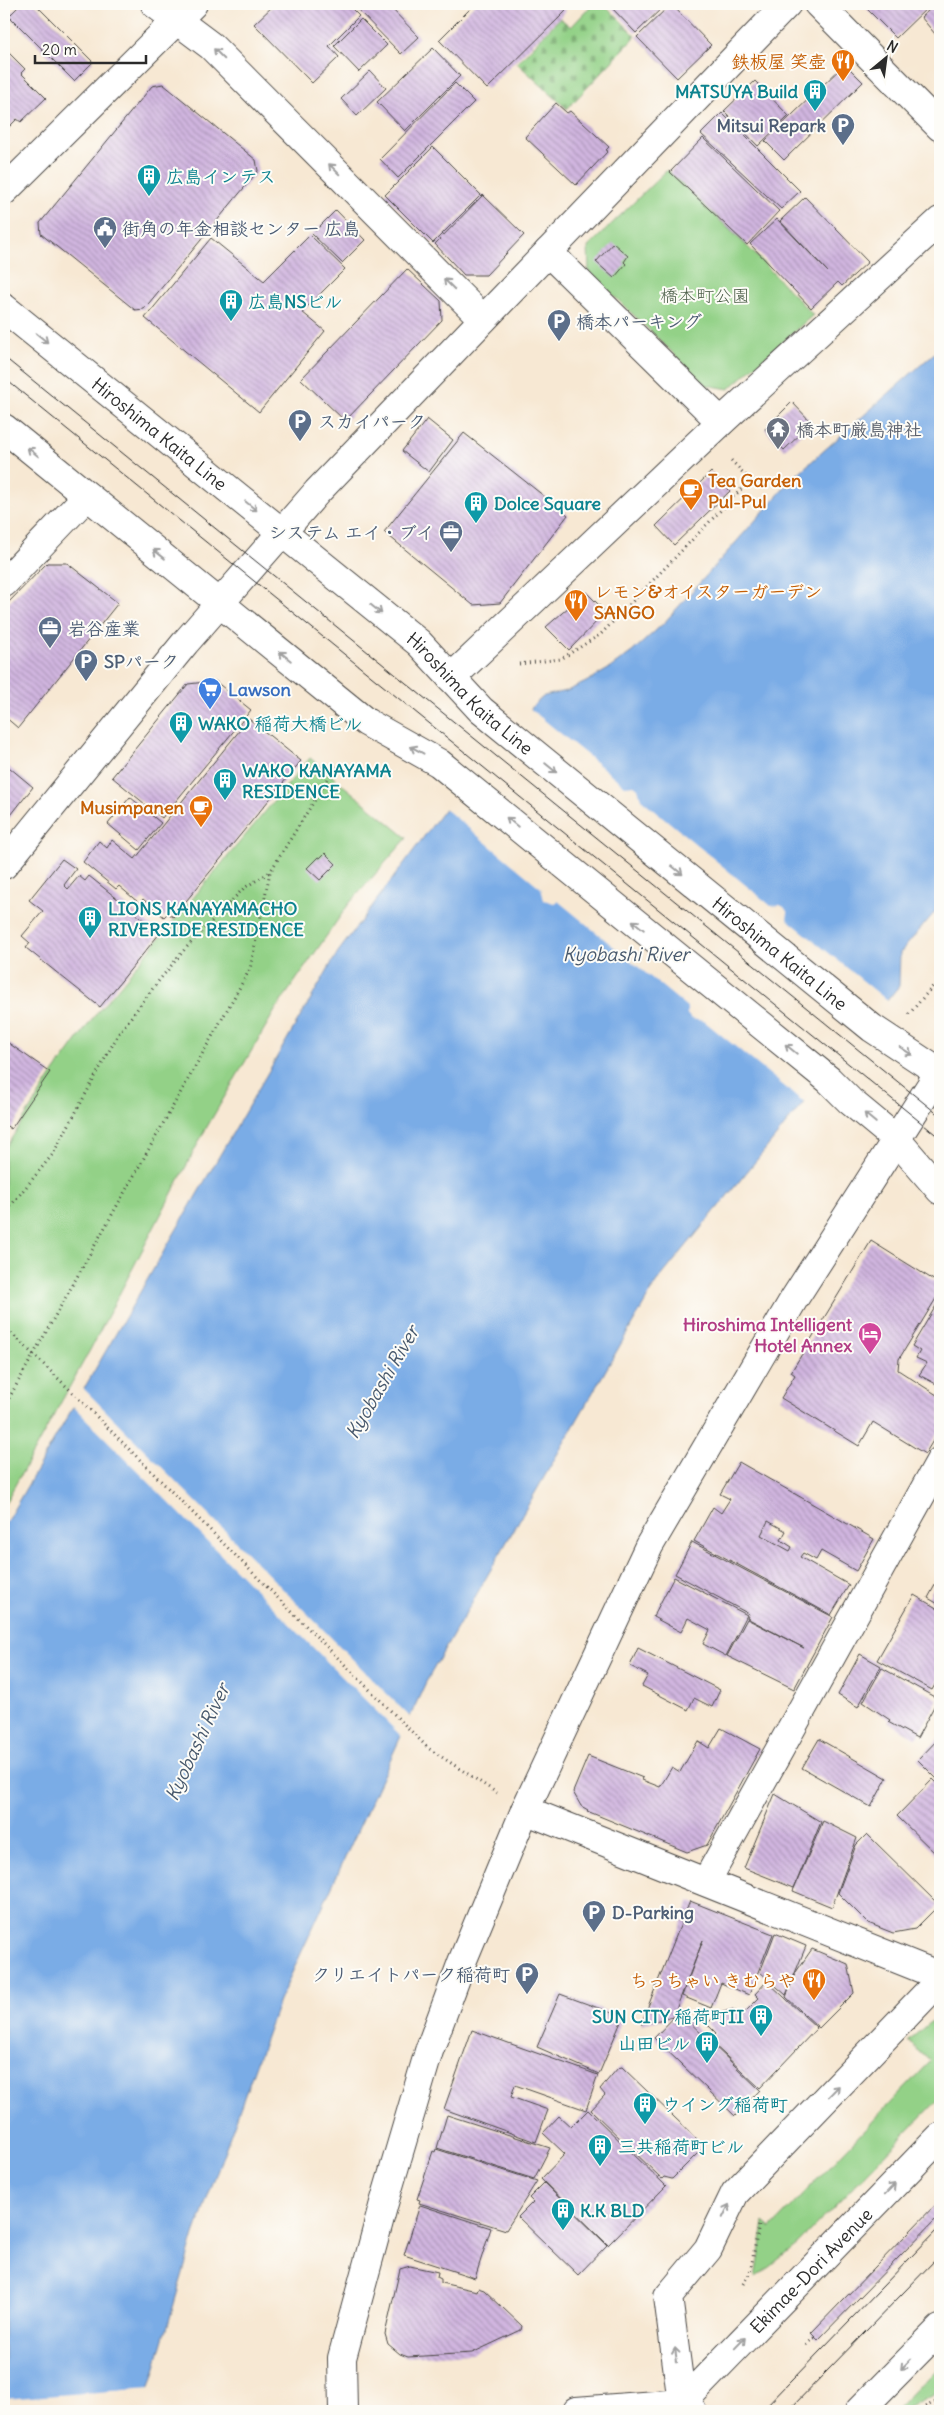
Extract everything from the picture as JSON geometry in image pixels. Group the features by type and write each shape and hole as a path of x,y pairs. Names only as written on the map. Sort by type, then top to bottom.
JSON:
{"street":[{"path":"155,4 186,12 210,46 483,319"},
{"path":"4,865 179,650 317,492 787,4"},
{"path":"818,4 940,127"},
{"path":"4,191 186,12"},
{"path":"451,678 722,422 940,221"},
{"path":"548,252 722,422"},
{"name":"Hiroshima Kaita Line","path":"4,308 283,531 419,643 481,710 500,726 872,1028 940,1072"},
{"path":"4,428 366,722 440,763 829,1080 850,1101 896,1139 940,1190"},
{"path":"4,583 87,496"},
{"path":"343,2411 342,2358 384,2203 429,2051 462,1962 525,1810 650,1546 794,1299 940,1072"},
{"path":"706,1882 940,1461"},
{"path":"525,1810 940,1978 735,2193 708,2249 668,2297 686,2408 576,2411"},
{"name":"Ekimae-Dori Avenue","path":"686,2408 940,2137"},
{"path":"859,2411 940,2329"}],"path":[{"path":"519,664 561,659 601,634 750,480"},
{"path":"4,1407 32,1354 250,969 270,872 336,766"},
{"path":"4,1214 53,1154 119,1033 157,983 186,949 244,888 270,872"},
{"path":"908,1015 940,978"},
{"path":"4,1326 428,1748 525,1810"},
{"path":"743,2284 750,2272 760,2217"},
{"path":"806,2345 815,2337"},
{"path":"916,2411 940,2400"}],"green space":[{"path":"593,4 604,4 636,36 567,109 517,63 560,18 571,27"},
{"name":"橋本町公園","path":"667,170 750,249 813,315 729,389 706,385 589,272 588,247"},
{"path":"310,758 407,838 348,905 276,1009 204,1132 90,1350 4,1505 4,1150 54,1072 96,1014"},
{"path":"940,2021 940,2098 798,2244 755,2278 764,2222 771,2228 930,2061 908,2041 929,2023"},
{"path":"940,2365 940,2392 901,2411 895,2411"}],"water":[{"name":"Kyobashi River","path":"940,348 940,906 900,953 899,986 656,1283 426,1682 279,2001 194,2235 143,2411 4,2411 4,1526 338,952 443,811 534,705 544,696 567,691 586,682 632,652 664,623 794,477"}],"pier":[{"path":"528,707 625,786 634,785 638,788 641,799 771,906 780,905 784,907 788,913 787,919 889,1002 806,1104 704,1021 691,1019 687,1014 687,1007 558,901 554,903 544,900 541,888 443,807"},
{"path":"82,1387 412,1719 403,1738 72,1405"},
{"path":"152,2388 145,2411 4,2411 4,2399"}],"building":[{"path":"21,4 35,4 93,62 74,81 9,16"},
{"path":"275,4 347,4 359,16 329,46 339,57 312,83 254,24"},
{"path":"352,4 387,4 419,37 401,54"},
{"path":"475,4 559,4 566,11 487,89 439,40"},
{"path":"608,4 666,4 636,33"},
{"path":"671,4 711,45 677,78 637,37"},
{"path":"862,4 931,4 896,38"},
{"path":"936,4 940,4 940,40 921,17"},
{"path":"361,19 387,45 359,72 334,46"},
{"path":"4,48 25,69 21,73 46,98 21,122 17,119 4,132"},
{"path":"433,48 460,76 405,131 377,102"},
{"name":"MATSUYA Build","path":"845,64 863,82 784,160 765,141"},
{"path":"370,71 386,88 357,116 341,99"},
{"path":"755,81 789,116 758,146 724,111"},
{"path":"455,83 474,102 398,178 380,159"},
{"name":"広島インテス","path":"163,84 256,160 258,171 144,309 135,310 41,234 40,223 152,86"},
{"path":"556,103 567,113 570,111 609,147 606,150 608,151 576,185 525,137"},
{"path":"722,113 800,191 781,209 701,134"},
{"path":"703,138 779,211 747,245 670,172"},
{"path":"433,147 481,195 433,243 385,195"},
{"path":"483,195 524,235 486,275 464,275 435,244"},
{"path":"805,197 868,262 842,286 838,282 811,308 750,244 777,219 828,272 780,221"},
{"path":"336,210 365,240 342,263 312,234"},
{"name":"広島NSビル","path":"310,235 345,269 302,312 325,331 259,412 145,318 211,238 264,281"},
{"path":"613,243 628,256 624,262 626,264 614,278 596,262"},
{"path":"407,269 441,301 442,320 345,421 301,379"},
{"path":"792,402 812,423 784,450 765,429"},
{"path":"427,419 453,440 429,472 402,451"},
{"name":"Dolce Square","path":"464,433 568,515 500,603 473,605 384,532"},
{"path":"711,472 730,491 674,545 656,526"},
{"path":"47,563 67,563 118,603 18,728 4,716 4,607"},
{"path":"586,592 606,612 569,650 546,627"},
{"name":"WAKO 稲荷大橋ビル","path":"215,681 251,710 162,818 112,777 188,684"},
{"name":"WAKO KANAYAMA RESIDENCE","path":"249,719 301,761 173,917 168,913 164,917 143,899 139,903 119,886 116,889 83,862 99,841 107,848 112,840 135,859"},
{"path":"4,763 33,787 4,824"},
{"path":"130,797 161,823 139,850 108,824"},
{"path":"325,853 336,864 320,880 307,868"},
{"name":"LIONS KANAYAMACHO RIVERSIDE RESIDENCE","path":"62,859 76,869 64,885 68,889 79,876 85,881 89,876 160,933 100,1007 26,948 30,943 22,936 43,911 29,900"},
{"path":"4,1040 50,1072 11,1129 4,1124"},
{"path":"871,1241 940,1284 940,1292 899,1359 898,1370 940,1397 940,1429 925,1454 873,1422 859,1446 781,1398 795,1375 791,1372"},
{"path":"940,1299 940,1386 919,1375 927,1363 916,1358 920,1351 912,1346"},
{"path":"739,1462 874,1539 856,1571 821,1551 816,1560 803,1553 800,1557 849,1585 831,1615 694,1541 713,1507 721,1513 730,1499 720,1494","holes":["768,1521 786,1531 781,1540 792,1547 790,1551 761,1535"]},
{"path":"692,1542 833,1617 794,1689 727,1656 747,1619 804,1648 747,1618 749,1614 675,1574"},
{"path":"940,1576 940,1605 928,1598"},
{"path":"674,1577 747,1615 726,1656 703,1644 710,1630 688,1618 681,1632 653,1617"},
{"path":"914,1595 940,1610 940,1676 932,1690 877,1660"},
{"path":"638,1648 720,1690 712,1707 694,1698 688,1710 642,1686 648,1675 630,1666"},
{"path":"860,1654 881,1666 858,1707 838,1695"},
{"path":"882,1668 938,1699 917,1738 888,1722 890,1720 863,1702"},
{"path":"721,1728 760,1749 707,1845 687,1852 587,1811 581,1806 573,1792 588,1756 643,1778 642,1780 660,1787 672,1767 680,1772 698,1741 709,1748"},
{"path":"940,1737 940,1782 918,1760"},
{"path":"819,1739 887,1778 871,1807 802,1768"},
{"path":"933,1779 940,1786 940,1858 897,1816"},
{"path":"775,1794 821,1822 794,1888 744,1868"},
{"path":"823,1821 857,1838 832,1907 793,1891"},
{"path":"867,1834 939,1905 915,1929 893,1933 868,1923 838,1893 856,1845"},
{"path":"690,1901 773,1934 749,1995 721,1983 711,2008 682,1996 703,1940 673,2017 641,2024"},
{"path":"775,1933 806,1946 786,1995 760,1972"},
{"path":"812,1949 848,1964 854,1993 819,2028 786,1997 796,1972"},
{"name":"SUN CITY 稲荷町II","path":"767,1981 817,2028 760,2088 709,2040 716,2033 707,2024 717,2014 733,2009 741,2016 759,1998 755,1994"},
{"path":"560,1994 623,2017 599,2074 537,2047"},
{"name":"山田ビル","path":"679,2012 760,2090 735,2116 654,2038"},
{"path":"472,2030 598,2075 586,2110 515,2085 511,2097 548,2110 536,2142 444,2109"},
{"name":"ウイング稲荷町","path":"622,2067 699,2141 696,2143 700,2151 672,2179 664,2177 662,2179 591,2110 605,2095 600,2089 618,2068"},
{"name":"三共稲荷町ビル","path":"588,2110 666,2186 608,2245 541,2179 565,2154 543,2133 559,2116 571,2127"},
{"path":"447,2115 550,2148 534,2179 437,2148"},
{"path":"436,2149 537,2181 506,2230 419,2203 420,2200 417,2199 433,2151 435,2152"},
{"name":"K.K BLD","path":"544,2183 607,2245 578,2275 518,2217 533,2202 529,2198"},
{"path":"940,2200 940,2215 818,2340 811,2333"},
{"path":"420,2205 491,2228 475,2278 404,2255"},
{"path":"410,2266 438,2272 437,2277 441,2279 441,2283 477,2291 478,2288 484,2290 522,2326 521,2330 472,2353 408,2357 400,2354 388,2344 385,2334 400,2269"}],"tram line":[{"path":"4,357 940,1116"},
{"path":"4,378 940,1138"},
{"path":"762,2411 940,2227"},
{"path":"788,2411 940,2255"}],"place":[{"name":"鉄板屋 笑壺","path":"843,82"},
{"name":"MATSUYA Build","path":"815,112"},
{"name":"Mitsui Repark","path":"843,146"},
{"name":"広島インテス","path":"149,197"},
{"name":"街角の年金相談センター 広島","path":"105,249"},
{"name":"広島NSビル","path":"231,322"},
{"name":"橋本パーキング","path":"559,342"},
{"name":"スカイパーク","path":"300,442"},
{"name":"橋本町厳島神社","path":"778,450"},
{"name":"Tea Garden Pul-Pul","path":"691,511"},
{"name":"Dolce Square","path":"476,524"},
{"name":"システム エイ・ブイ","path":"451,553"},
{"name":"レモン&オイスターガーデン SANGO","path":"576,622"},
{"name":"岩谷産業","path":"50,649"},
{"name":"SPパーク","path":"86,682"},
{"name":"Lawson","path":"210,710"},
{"name":"WAKO 稲荷大橋ビル","path":"181,744"},
{"name":"WAKO KANAYAMA RESIDENCE","path":"225,801"},
{"name":"Musimpanen","path":"201,828"},
{"name":"LIONS KANAYAMACHO RIVERSIDE RESIDENCE","path":"90,939"},
{"name":"Hiroshima Intelligent Hotel Annex","path":"870,1355"},
{"name":"D-Parking","path":"594,1933"},
{"name":"クリエイトパーク稲荷町","path":"527,1995"},
{"name":"ちっちゃい きむらや","path":"814,2001"},
{"name":"SUN CITY 稲荷町II","path":"761,2037"},
{"name":"山田ビル","path":"707,2064"},
{"name":"ウイング稲荷町","path":"645,2125"},
{"name":"三共稲荷町ビル","path":"600,2167"},
{"name":"K.K BLD","path":"563,2231"}]}
